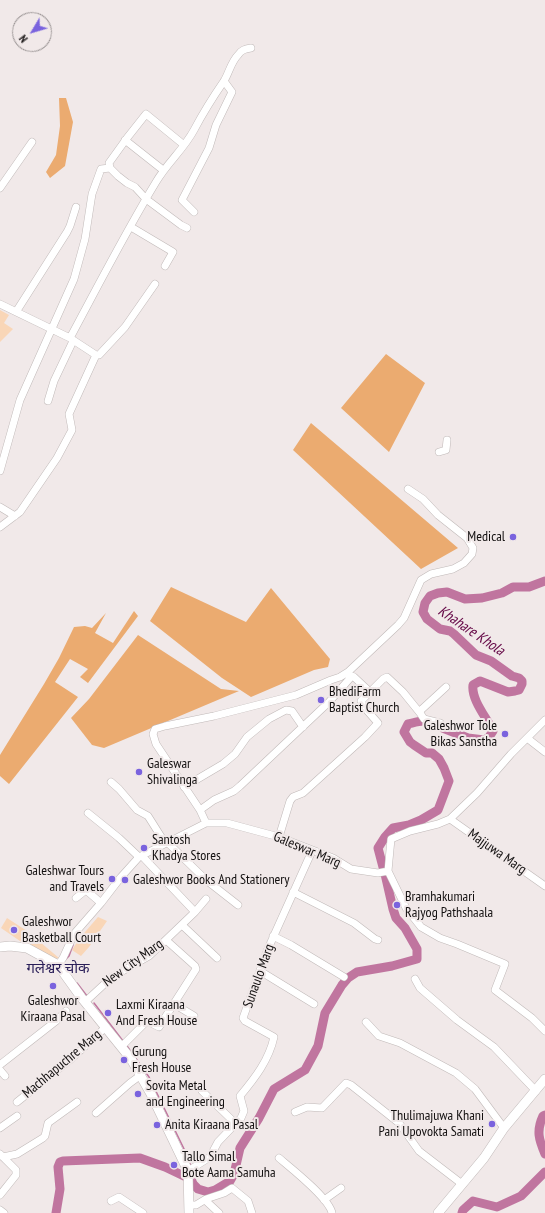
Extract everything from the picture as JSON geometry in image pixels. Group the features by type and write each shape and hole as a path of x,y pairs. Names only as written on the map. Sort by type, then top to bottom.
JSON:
{"main road":[{"path":"0,947 10,946 28,948 58,965 85,1002 122,1046 141,1075 188,1173 190,1205"},
{"path":"438,1213 484,1158 504,1128 545,1079"}],"street":[{"path":"48,401 54,381 72,340 146,199 163,170 184,145 206,111 211,100 224,81 237,55 243,49 251,48"},
{"path":"194,212 182,200 209,148 216,125 232,92 224,81"},
{"path":"184,145 146,114 109,163 110,168 127,184 135,187 146,199 187,228"},
{"path":"125,140 163,170"},
{"path":"0,188 32,142"},
{"path":"0,471 20,400 74,278 85,239 92,194 97,177 101,169 110,168"},
{"path":"16,312 66,232 76,207"},
{"path":"131,227 173,252 165,266"},
{"path":"0,527 20,512 57,458 72,430 69,414 96,355 99,355 125,328 155,284"},
{"path":"0,304 72,340 96,355"},
{"path":"439,452 446,450 447,440"},
{"path":"206,823 200,810 156,744 153,734 155,729 296,695 340,677 348,672 398,625 408,611 422,580 431,574 458,567 467,560 472,554 473,548 467,538 438,515 423,499 408,489"},
{"path":"0,507 15,516"},
{"path":"200,810 214,800 234,791 240,786 329,702 352,676 370,692"},
{"path":"279,837 287,810 293,797 303,793 378,723 364,707 361,701 383,679 387,677 403,692 424,718 440,722"},
{"path":"420,713 421,710 446,687"},
{"path":"184,787 223,764 235,754 247,737 269,719 286,710 292,711 303,727"},
{"path":"545,720 511,754 477,793 450,819 438,824 410,831 391,839 388,871 406,908 421,927 440,938 505,964 495,990 532,1018 545,1031"},
{"path":"527,738 545,752"},
{"path":"111,782 137,810 148,816 166,843 206,880 238,905"},
{"path":"88,814 119,838 140,857 195,912"},
{"name":"Majjuwa Marg","path":"450,819 545,886"},
{"name":"Galeswar Marg","path":"58,965 63,958 74,934 101,903 120,877 140,857 206,823 227,823 279,837 333,858 351,869 378,873 388,871"},
{"name":"Sunaulo Marg","path":"188,1173 210,1157 218,1142 241,1118 244,1111 240,1096 264,1064 272,1046 274,1037 245,1021 243,1018 273,936 312,851"},
{"path":"76,898 86,890 101,903"},
{"path":"293,892 354,923 378,940"},
{"name":"New City Marg","path":"85,1002 112,978 149,956 195,912 206,899"},
{"path":"182,925 217,958"},
{"path":"273,936 291,945 344,977"},
{"path":"122,1046 147,1021 159,1027 164,1017 196,970 195,966 166,940"},
{"path":"260,971 314,1004"},
{"path":"415,979 420,988 457,1020 494,1047 536,1091"},
{"path":"174,1004 194,1016"},
{"path":"1,1068 66,1011"},
{"path":"366,1022 379,1036 400,1044 456,1073 475,1089 504,1128"},
{"name":"Machhapuchre Marg","path":"18,1102 70,1059 106,1026"},
{"path":"96,1113 130,1082 141,1075"},
{"path":"295,1112 307,1107 322,1108 346,1083 351,1085 399,1123 419,1151 462,1184"},
{"path":"202,1091 236,1123"},
{"path":"2,1156 17,1154 34,1144 45,1136 48,1123 77,1102"},
{"path":"0,1128 17,1116"},
{"path":"0,1195 16,1175 16,1170 2,1156"},
{"path":"280,1158 314,1189 331,1208 332,1213"},
{"path":"190,1205 196,1205 232,1188 248,1201 252,1213"},
{"path":"324,1200 341,1188"},
{"path":"111,1201 119,1197 143,1213"},
{"path":"205,1200 219,1213"},
{"path":"0,1210 4,1213"}],"shaded area":[{"path":"59,98 66,98 73,122 65,166 50,178 46,172 56,155 60,126"},
{"path":"0,310 9,315 4,323 13,329 0,342"},
{"path":"386,354 425,383 389,452 341,408"},
{"path":"311,423 458,548 421,569 293,450"},
{"path":"171,587 246,622 271,588 330,659 328,667 314,670 251,697 222,678 150,621"},
{"path":"134,611 138,616 88,683 80,677 88,669 70,659 55,682 78,697 9,784 0,776 0,755 44,684 74,627 85,626 92,628 106,613 95,633 113,643"},
{"path":"138,635 221,689 239,691 104,748 92,745 71,718 89,699"},
{"path":"98,917 107,921 81,956 72,950 79,939"},
{"path":"7,918 27,931 59,958 55,959 20,941 1,928"}],"waterway":[{"name":"Khahare Khola","path":"383,867 378,848 385,837 393,828 409,825 438,810 449,781 439,759 432,753 426,753 410,742 404,732 408,724 422,721 429,722 468,738 484,740 489,737 493,731 474,697 473,685 480,681 508,692 519,690 522,684 522,681 519,678 512,676 491,661 476,655 450,631 440,629 427,619 423,612 425,603 430,596 438,593 447,592 465,599 482,598 502,593 513,587 529,587 545,581"},
{"name":"Khahare Khola","path":"56,1213 60,1189 58,1167 60,1162 63,1161 140,1158 165,1167 186,1177 198,1189 208,1192 215,1190 230,1181 234,1174 240,1148 259,1118 274,1089 305,1070 318,1046 325,1013 342,985 348,978 357,972 392,966 417,959 417,949 405,928 396,918 385,874"},
{"path":"66,959 69,956 73,945"},
{"path":"77,983 87,996"},
{"path":"94,1003 123,1041"},
{"path":"127,1046 149,1077 187,1155 191,1167"},
{"name":"Khahare Khola","path":"545,1115 541,1121 539,1131 541,1144 545,1154"},
{"path":"193,1171 198,1189"},
{"name":"Khahare Khola","path":"462,1213 463,1210 473,1201 497,1207 521,1196 545,1172"}],"place":[{"name":"Medical","path":"513,537"},
{"name":"BhediFarm Baptist Church","path":"321,700"},
{"name":"Galeshwor Tole Bikas Sanstha","path":"505,734"},
{"name":"Galeswar Shivalinga","path":"139,772"},
{"name":"Santosh Khadya Stores","path":"144,848"},
{"name":"Galeshwar Tours and Travels","path":"112,879"},
{"name":"Galeshwor Books And Stationery","path":"125,880"},
{"name":"Bramhakumari Rajyog Pathshaala","path":"397,905"},
{"name":"Galeshwor Basketball Court","path":"14,930"},
{"name":"Galeshwor Kiraana Pasal","path":"53,986"},
{"name":"Laxmi Kiraana And Fresh House","path":"108,1013"},
{"name":"Gurung Fresh House","path":"124,1060"},
{"name":"Sovita Metal and Engineering","path":"138,1094"},
{"name":"Thulimajuwa Khani Pani Upovokta Samati","path":"492,1124"},
{"name":"Anita Kiraana Pasal","path":"157,1125"},
{"name":"Tallo Simal Bote Aama Samuha","path":"174,1165"}],"district":[{"name":"गलेश्वर चोक","path":"58,969"}]}
